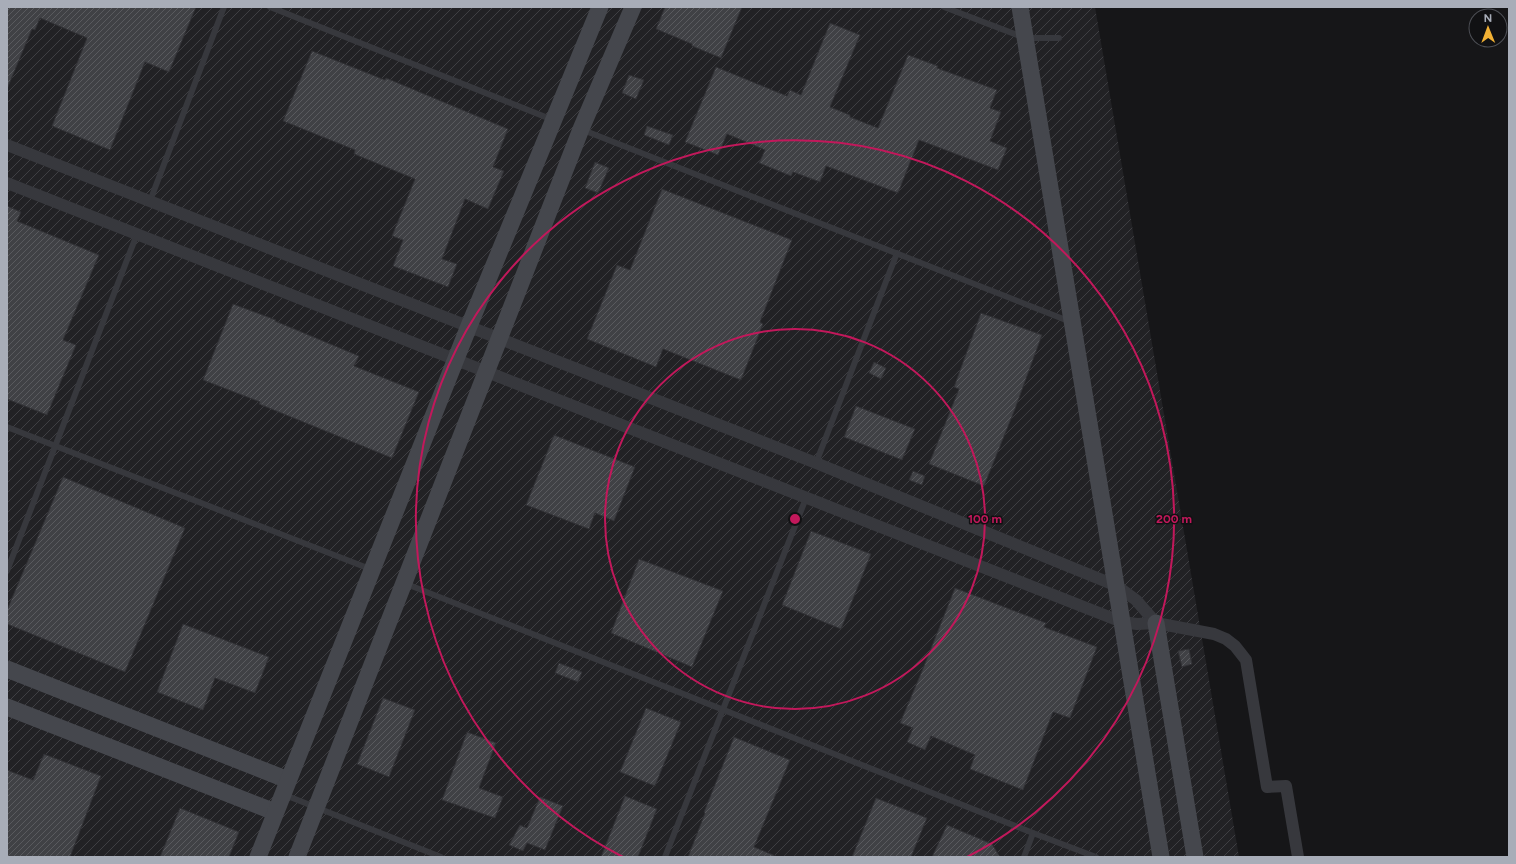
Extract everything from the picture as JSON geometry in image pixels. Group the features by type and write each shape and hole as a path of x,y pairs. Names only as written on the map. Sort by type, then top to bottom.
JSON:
{"street":[{"path":"258,857 469,326 600,7"},
{"path":"297,857 581,129 633,7"},
{"path":"1020,7 1161,857"},
{"path":"7,145 816,463 1117,586 1136,600 1156,623 1195,857"},
{"path":"7,183 1122,622 1137,624 1156,623 1214,634 1226,640 1246,660 1267,787 1286,786 1298,857"},
{"path":"7,669 285,787"},
{"path":"7,707 275,812"}],"lane":[{"path":"150,201 224,7"},
{"path":"270,7 554,121"},
{"path":"944,7 1025,38 1059,38"},
{"path":"581,129 1072,323"},
{"path":"7,571 137,234"},
{"path":"816,463 897,253"},
{"path":"7,427 372,570"},
{"path":"665,857 806,498"},
{"path":"404,583 1096,857"},
{"path":"285,787 316,807 441,857"},
{"path":"1024,857 1033,833"}],"shaded area":[{"path":"7,7 1095,7 1239,857 7,857"}],"building":[{"path":"7,7 196,7 169,72 145,62 110,150 52,126 87,38 40,18 35,30 32,29 7,89"},
{"path":"665,7 742,7 721,58 656,29"},
{"path":"830,23 860,35 830,107 878,128 908,55 938,66 937,68 997,90 990,108 1001,112 990,141 1007,148 998,170 919,140 898,193 826,166 820,182 793,172 791,176 759,163 765,150 727,134 718,155 685,142 716,67 787,96 790,90 801,95"},
{"path":"312,51 385,80 386,78 508,129 493,167 504,171 488,209 465,199 442,259 457,264 448,287 393,266 403,240 392,236 415,179 354,154 355,150 283,121"},
{"path":"629,75 644,80 636,99 622,93"},
{"path":"647,126 673,135 669,145 644,135"},
{"path":"595,162 609,168 598,193 585,188"},
{"path":"662,189 792,240 760,322 763,324 741,380 663,349 656,367 587,339 617,265 630,270"},
{"path":"7,206 21,212 17,221 99,255 63,340 76,345 47,415 7,399"},
{"path":"233,304 276,320 275,321 359,356 354,366 419,392 392,458 259,404 260,402 203,380"},
{"path":"981,313 1042,335 1015,409 984,486 929,464 959,389 954,387"},
{"path":"874,362 886,368 881,379 869,373"},
{"path":"856,406 915,429 902,460 844,437"},
{"path":"554,435 635,467 614,521 595,513 589,529 526,505"},
{"path":"913,471 925,476 922,485 909,480"},
{"path":"63,477 185,528 125,672 7,624 7,610"},
{"path":"811,531 871,554 841,629 782,605"},
{"path":"639,559 723,591 692,667 611,633"},
{"path":"955,588 1046,623 1044,627 1097,647 1070,718 1053,712 1023,790 970,769 975,755 931,736 925,750 907,742 913,728 900,723"},
{"path":"183,624 269,657 255,693 215,678 203,710 157,692"},
{"path":"1189,649 1192,664 1182,667 1178,651"},
{"path":"559,663 582,672 578,682 555,673"},
{"path":"383,698 415,710 389,777 357,764"},
{"path":"646,708 681,722 655,786 620,772"},
{"path":"467,732 496,743 479,788 503,797 495,818 442,800"},
{"path":"734,737 790,760 754,847 778,857 688,857 705,813 704,812"},
{"path":"44,754 101,776 70,857 7,857 7,770 33,780"},
{"path":"625,796 657,809 638,857 601,857"},
{"path":"540,797 563,806 545,850 527,843 523,851 509,845 520,825 527,828"},
{"path":"876,798 927,818 911,857 852,857"},
{"path":"180,808 239,832 229,857 160,857"},
{"path":"947,825 992,844 1000,857 932,857"}]}
